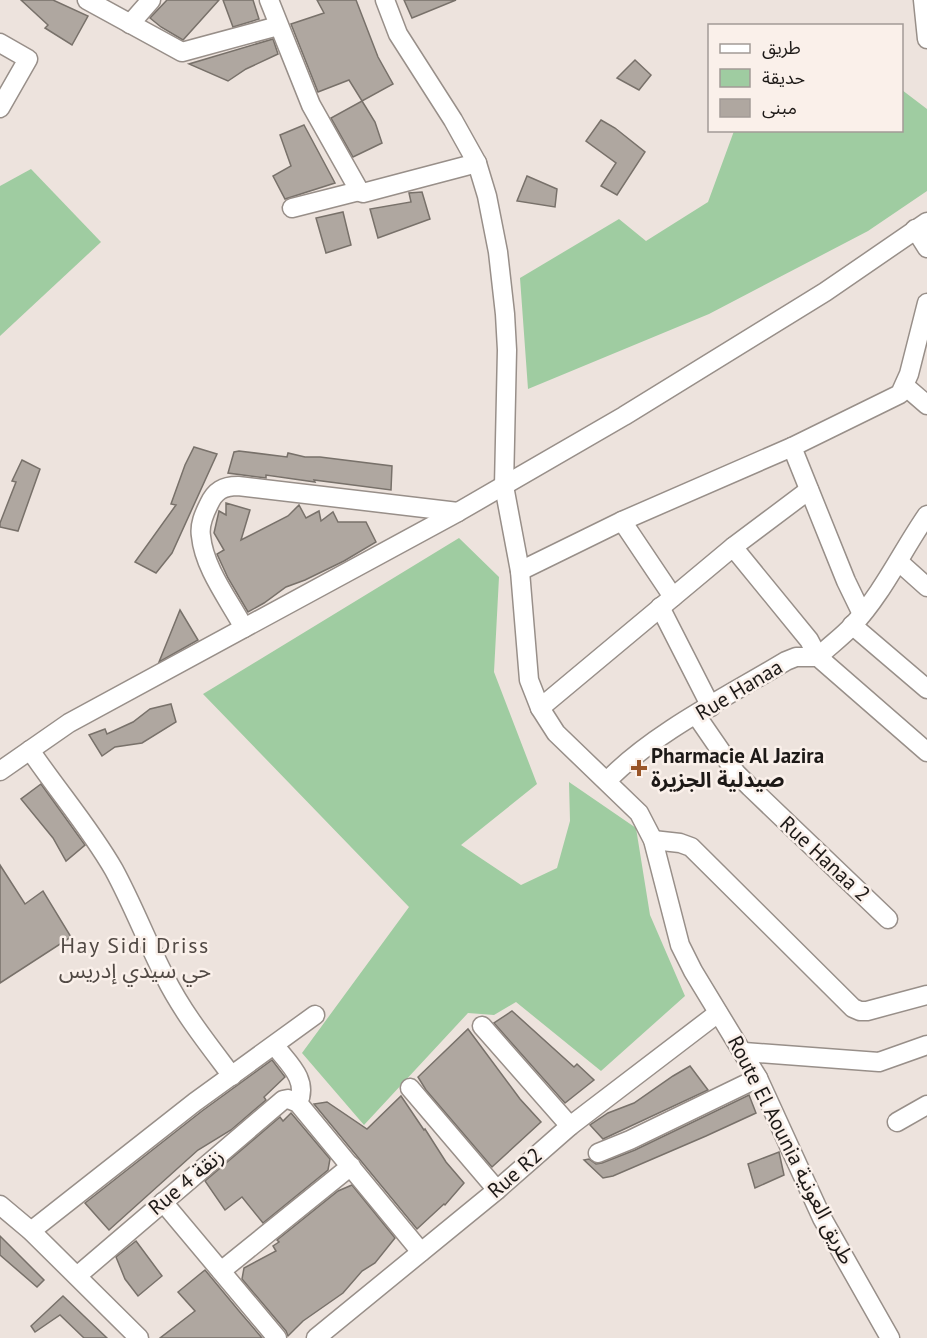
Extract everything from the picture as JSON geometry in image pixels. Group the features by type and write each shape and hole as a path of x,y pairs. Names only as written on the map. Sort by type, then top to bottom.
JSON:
{"street":[{"path":"87,0 182,52 278,26"},
{"path":"130,24 151,0"},
{"path":"269,0 311,105 359,191"},
{"name":"Route El Aounia طريق العونية","path":"385,0 398,34 453,120 477,163 487,196 506,314 504,486 520,571 529,680 540,708 556,733 575,754 607,781 639,813 653,840 680,945 758,1078 822,1218 890,1338"},
{"path":"923,0 927,39"},
{"path":"0,43 28,59 0,108"},
{"path":"292,208 359,191 363,193 477,163"},
{"path":"0,771 69,723 458,512 624,416 815,298 921,225 927,248"},
{"path":"520,571 622,521 792,447 900,394 905,386 927,303"},
{"path":"905,386 927,405"},
{"path":"792,447 846,581 857,620 927,689"},
{"path":"244,628 213,572 200,534 202,519 214,494 220,489 238,486 458,512"},
{"path":"540,708 733,547 809,490"},
{"path":"818,657 857,620 899,562 927,514"},
{"name":"Rue Hanaa 2","path":"622,521 666,602 703,711 736,772 888,919"},
{"path":"733,547 809,640 818,657 925,747"},
{"path":"899,562 927,587"},
{"name":"Rue Hanaa","path":"607,781 637,753 786,661 796,657 818,657"},
{"path":"30,750 113,869 166,979 191,1021 232,1076"},
{"path":"653,840 681,843 691,847 853,1008 867,1011 927,995"},
{"name":"Rue R2","path":"316,1338 497,1190 570,1126 718,1013"},
{"path":"31,1231 195,1102 315,1015"},
{"path":"482,1026 570,1126"},
{"path":"744,1052 879,1062 927,1045"},
{"path":"275,1046 299,1077 302,1094 298,1103 421,1252"},
{"path":"598,1153 630,1140 758,1078"},
{"path":"410,1088 497,1190"},
{"name":"Rue 4 زنقة","path":"76,1276 283,1100 288,1099 298,1103"},
{"path":"897,1122 927,1105"},
{"path":"221,1271 351,1166"},
{"path":"163,1202 277,1338"},
{"path":"0,1205 31,1231 139,1338"}],"green space":[{"path":"903,91 927,109 927,191 868,231 709,314 528,389 520,278 619,219 646,241 708,202 734,132 903,132"},
{"path":"31,169 101,242 0,336 0,186"},
{"path":"459,538 499,577 494,672 537,784 461,845 521,885 557,868 570,821 569,782 636,828 650,915 685,996 601,1071 516,1002 494,1015 468,1013 364,1125 302,1053 409,907 203,694"}],"building":[{"path":"21,0 53,0 88,16 72,45 45,28 48,25"},
{"path":"167,0 219,0 183,40 150,18"},
{"path":"223,0 253,0 259,19 233,27"},
{"path":"317,0 356,0 378,57 393,84 362,101 349,80 318,92 291,24 324,13"},
{"path":"404,0 456,0 412,18"},
{"path":"273,39 278,54 246,69 228,81 189,64"},
{"path":"635,60 651,75 639,90 617,78"},
{"path":"362,101 375,122 382,143 353,157 331,118"},
{"path":"601,120 645,152 617,195 601,186 616,163 586,141"},
{"path":"304,125 335,183 285,199 273,176 291,166 280,135"},
{"path":"527,176 557,189 555,207 517,201"},
{"path":"422,192 430,219 378,238 370,209 411,202 409,193"},
{"path":"343,212 351,245 326,253 316,218"},
{"path":"194,447 217,454 172,553 156,573 135,562 176,505 171,504"},
{"path":"234,452 287,457 288,453 305,457 392,466 391,490 314,480 315,482 266,475 266,478 228,473"},
{"path":"22,460 40,469 18,531 0,527 0,523 16,482 12,481"},
{"path":"226,503 250,510 241,540 288,516 299,505 306,518 319,511 321,521 333,512 338,522 366,522 376,542 344,561 286,587 248,612 217,554 224,550 214,533 219,511 226,515"},
{"path":"180,610 198,640 159,662"},
{"path":"171,704 176,722 142,743 115,747 102,756 89,735 105,729 107,734 133,722 150,709"},
{"path":"41,784 85,845 66,861 53,838 21,799"},
{"path":"0,865 25,904 43,891 71,937 0,983"},
{"path":"512,1011 574,1067 577,1064 594,1080 565,1103 494,1023"},
{"path":"468,1029 520,1099 541,1122 492,1167 426,1090 418,1077"},
{"path":"272,1060 285,1077 264,1097 266,1100 231,1130 198,1150 109,1230 85,1203 202,1111"},
{"path":"690,1066 708,1090 603,1139 590,1125 608,1113 634,1103"},
{"path":"749,1095 756,1113 613,1176 603,1178 584,1160 589,1159 596,1164 602,1163 635,1150"},
{"path":"401,1096 446,1162 464,1183 445,1205 417,1229 314,1104 327,1102 367,1129"},
{"path":"291,1113 330,1159 328,1170 263,1223 242,1197 225,1210 205,1181 280,1117 283,1121"},
{"path":"779,1152 784,1175 755,1188 748,1164"},
{"path":"352,1185 395,1238 375,1263 362,1271 343,1293 303,1321 288,1336 242,1279 244,1268 276,1251 273,1246 279,1242 277,1240 338,1191"},
{"path":"0,1236 44,1280 37,1287 0,1255"},
{"path":"136,1241 162,1276 138,1296 125,1279 116,1257"},
{"path":"205,1270 262,1338 160,1338 195,1311 178,1292"},
{"path":"63,1296 107,1338 84,1338 60,1315 35,1332 31,1326"}],"place":[{"name":"Pharmacie Al Jazira صيدلية الجزيرة","path":"639,768"}],"district":[{"name":"Hay Sidi Driss حي سيدي إدريس","path":"135,958"}]}
